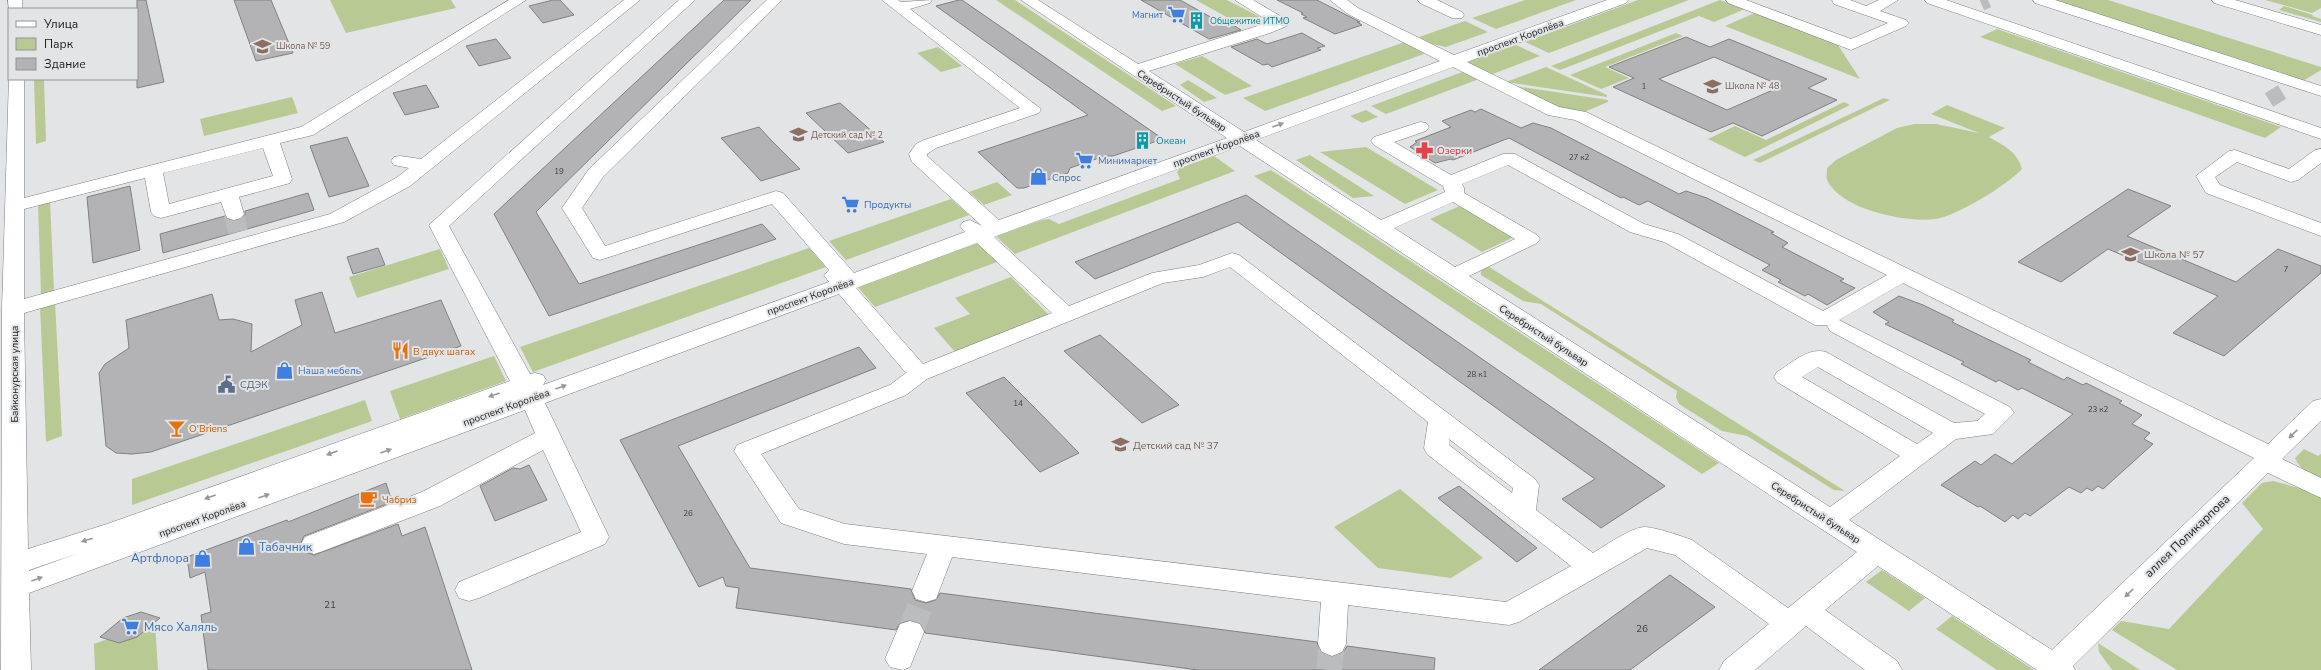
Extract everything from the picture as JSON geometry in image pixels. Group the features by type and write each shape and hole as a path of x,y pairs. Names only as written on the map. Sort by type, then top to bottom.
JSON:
{"street":[{"path":"0,1 4,0"},
{"path":"14,206 307,131 519,0"},
{"path":"13,309 238,230 337,218 403,182 496,108 553,58 607,14 633,0"},
{"path":"469,590 596,537 527,391 440,225 688,0"},
{"path":"775,0 596,173 572,208 600,254 776,197 919,374"},
{"path":"894,4 925,0"},
{"name":"Серебристый бульвар","path":"1028,0 2057,668"},
{"path":"1136,70 1258,33 1282,23 1242,0"},
{"path":"1337,0 1354,11 1554,111 1580,116 1902,274 2268,458 2321,489"},
{"path":"1425,0 1457,15"},
{"name":"проспект Королёва","path":"8,578 1235,135 1448,57 1592,0"},
{"name":"проспект Королёва","path":"1448,57 1621,0"},
{"path":"1733,0 1851,45 1901,23 1839,1 1841,0"},
{"path":"1867,11 1891,0"},
{"path":"1932,0 2321,134"},
{"path":"2040,0 2299,88"},
{"path":"2219,0 2321,30"},
{"path":"1964,11 1981,3"},
{"path":"894,4 1033,109 930,144 922,148 918,154 918,158 1066,314"},
{"path":"482,23 500,25"},
{"path":"412,66 431,69"},
{"name":"Байконурская улица","path":"16,80 8,147 14,206 8,578 16,670"},
{"path":"2253,110 2299,88"},
{"path":"475,106 496,108"},
{"path":"332,116 351,119"},
{"path":"1420,127 1380,142 1530,239 1452,276"},
{"path":"154,171 161,212 283,179 270,141"},
{"path":"2321,154 2291,176 2235,155 2205,176 2213,189 2321,230"},
{"path":"1378,228 1509,158 1637,228 1671,238 1823,320 1902,274"},
{"path":"400,162 425,165"},
{"path":"228,194 238,230"},
{"path":"1592,567 1436,448 1440,418 1232,259 1203,271 1159,278 1066,314 919,374 898,390 746,451 790,516 844,534 1509,614 1592,567 1644,537 1683,547 1887,670"},
{"path":"1829,521 1950,432 1984,428 2002,413 1838,326"},
{"path":"1918,456 1785,377 1818,357 1950,432"},
{"name":"аллея Поликарпова","path":"2057,668 2321,407"},
{"path":"314,544 431,499 549,436"},
{"path":"926,591 943,546"},
{"path":"1734,670 1877,551"},
{"path":"1332,644 1335,594"},
{"path":"900,659 910,632"}],"green space":[{"path":"330,0 451,0 456,8 346,33"},
{"path":"996,0 1015,0 1176,106 1162,111"},
{"path":"1196,0 1227,0 1260,17 1239,24"},
{"path":"1525,0 1576,0 1496,29 1472,18"},
{"path":"1638,0 1689,0 1549,53 1525,42"},
{"path":"1720,0 1745,9 1714,22 1699,16 1560,70 1551,66"},
{"path":"2050,0 2108,0 2321,67 2321,70 2303,81"},
{"path":"2265,0 2321,0 2321,8 2312,13"},
{"path":"2284,6 2313,15 2312,16 2321,19 2321,22 2279,10"},
{"path":"1755,13 1838,45 1860,79 1725,26"},
{"path":"1465,21 1488,32 1446,47 1432,44 1419,37"},
{"path":"1997,29 2281,127 2265,138 1980,37"},
{"path":"1676,33 1683,36 1605,67 1629,78 1601,89 1570,75"},
{"path":"1405,42 1418,48 1424,54 1265,111 1243,98"},
{"path":"1516,45 1540,56 1490,75 1466,63"},
{"path":"938,47 962,66 941,72 917,53"},
{"path":"1202,56 1252,86 1225,95 1175,64"},
{"path":"1546,67 1607,95 1607,97 1506,82"},
{"path":"1465,71 1479,79 1386,114 1371,106"},
{"path":"34,80 44,80 46,141 36,144"},
{"path":"1188,80 1217,98 1204,102 1180,85"},
{"path":"1515,86 1608,100 1608,102 1584,112 1560,108"},
{"path":"292,97 298,113 204,136 200,119"},
{"path":"1884,98 1890,100 1760,163 1753,160"},
{"path":"1844,102 1850,105 1745,157 1708,139 1735,126 1766,140"},
{"path":"1947,105 2005,128 1989,137 2005,146 2013,153 2022,169 2006,183 1968,206 1944,217 1923,220 1892,216 1860,207 1846,199 1835,190 1827,180 1827,168 1836,160 1897,128 1914,124 1936,124 1979,133 1931,114"},
{"path":"1366,110 1378,117 1362,123 1350,116"},
{"path":"1366,147 1438,190 1405,204 1320,152"},
{"path":"1310,155 1374,196 1353,198 1296,160"},
{"path":"1214,156 1235,171 1015,254 996,236 1042,220 1049,219 1059,224 1180,179 1177,172 1180,168"},
{"path":"1271,170 1719,463 1702,474 1254,176"},
{"path":"997,182 1012,195 984,205 969,192"},
{"path":"951,199 969,215 846,260 829,241"},
{"path":"50,200 54,291 41,295 38,203"},
{"path":"1462,205 1514,237 1482,252 1430,219"},
{"path":"977,243 997,262 875,307 857,286"},
{"path":"809,248 826,267 533,372 520,347"},
{"path":"440,249 449,269 357,298 349,277"},
{"path":"1486,265 1845,491 1834,490 1747,436 1722,431 1679,404 1676,397 1677,391 1541,304 1523,301 1481,275 1481,270"},
{"path":"1011,277 1050,316 956,353 934,328 970,314 955,298"},
{"path":"55,302 62,436 46,442 40,306"},
{"path":"494,356 506,381 400,419 390,391"},
{"path":"365,400 372,421 132,505 132,479"},
{"path":"2304,449 2318,456 2321,454 2321,480 2306,471 2297,462 2295,458"},
{"path":"2273,481 2307,490 2321,497 2321,670 2177,670 2112,630 2121,621 2169,629 2263,529 2242,503 2262,483"},
{"path":"1400,489 1483,558 1451,578 1378,568 1334,527"},
{"path":"1882,570 1925,598 1909,611 1866,582"},
{"path":"1952,616 2034,670 1997,670 1936,629"},
{"path":"155,624 158,670 95,670 94,644 108,639 119,643 137,637"},
{"path":"2098,643 2140,670 2112,670 2099,652"}],"building":[{"path":"137,0 146,0 164,82 137,88 138,8"},
{"path":"234,0 271,0 293,53 256,61"},
{"path":"553,0 560,0 574,15 543,23 529,6"},
{"path":"724,0 751,0 536,212 579,284 762,224 776,239 549,316 494,214"},
{"path":"962,0 1163,139 1113,156 1105,156 1070,168 1068,173 1024,188 1017,188 978,152 1088,115 936,6"},
{"name":"Общежитие ИТМО","path":"1141,0 1180,0 1225,25 1230,23 1241,30 1209,39"},
{"path":"1277,0 1317,0 1360,22 1357,22 1362,25 1335,34 1303,18 1307,17 1301,14 1303,13"},
{"path":"1302,33 1325,46 1317,48 1321,50 1272,67 1268,64 1263,65 1231,47 1257,39 1267,44"},
{"path":"1686,37 1710,47 1729,39 1827,79 1808,88 1837,100 1762,136 1733,123 1711,132 1613,87 1634,78 1609,67","holes":["1714,57 1782,86 1727,110 1659,79"]},
{"path":"496,39 511,58 479,66 466,46"},
{"path":"426,85 439,107 405,115 393,93"},
{"path":"840,103 884,142 848,153 806,113"},
{"path":"1481,109 1521,128 1533,123 1551,128 1679,194 1686,191 1707,198 1774,232 1771,233 1788,243 1782,247 1844,279 1840,281 1855,288 1827,305 1808,294 1805,296 1778,282 1781,280 1762,270 1770,265 1648,201 1639,205 1623,197 1621,198 1509,138 1453,160 1451,159 1435,163 1410,147 1417,142 1415,141 1451,127 1442,121 1471,110 1475,112"},
{"path":"759,127 800,169 761,181 721,138"},
{"path":"347,137 369,186 329,197 310,146"},
{"path":"130,186 140,250 93,263 87,197"},
{"path":"2128,189 2171,206 2127,236 2236,282 2278,249 2321,266 2321,273 2224,356 2173,333 2218,296 2108,249 2061,282 2018,262"},
{"path":"308,193 314,210 163,253 160,234 225,216 227,219 234,221 242,219 245,215 245,211"},
{"path":"1246,195 1665,486 1601,528 1562,499 1595,479 1238,222 1095,279 1075,262"},
{"path":"378,248 385,265 353,274 347,257"},
{"path":"322,292 335,333 441,300 461,346 151,452 132,454 116,453 106,446 99,373 105,364 129,348 126,320 212,294 219,320 233,319 252,324 251,352 302,325 295,300"},
{"path":"1899,296 1923,305 1954,320 1952,322 2031,360 2028,362 2064,380 2067,377 2083,385 2086,383 2122,401 2119,403 2142,415 2132,424 2150,433 2144,439 2153,444 2103,489 2098,486 2092,491 2087,488 2081,493 2069,487 2030,516 2025,513 2018,519 2013,515 2005,522 1980,506 1978,507 1941,485 1975,461 1981,465 1995,454 2012,464 2073,414 2022,388 2018,390 1999,380 1996,382 1961,364 1964,362 1885,324 1889,322 1873,312"},
{"path":"1100,335 1179,405 1142,423 1064,351"},
{"path":"859,347 876,368 678,446 750,568 911,589 915,600 926,603 936,600 940,593 1317,642 1321,653 1331,657 1343,653 1347,646 1435,658 1434,670 1198,670 925,633 921,623 910,620 900,623 896,630 736,608 739,588 726,586 723,577 699,587 620,440"},
{"path":"1004,377 1079,453 1040,472 966,393"},
{"path":"529,465 547,500 495,521 480,486 513,468 520,469"},
{"path":"386,483 392,502 304,536 300,545 305,552 314,555 398,524 402,536 425,527 472,670 208,670 201,615 211,612 205,572 190,578 187,557 287,520 288,522"},
{"path":"1459,486 1537,548 1517,562 1438,498"},
{"path":"1670,575 1715,607 1630,670 1539,670"},
{"path":"141,612 160,618 137,637 119,643 100,637 123,618"}],"tunnel":[{"path":"1981,3 1988,0"},
{"path":"2269,100 2282,92"},
{"path":"234,214 238,232"},
{"path":"910,632 926,591"},
{"path":"1329,670 1332,644"}],"place":[{"name":"Магнит","path":"1176,15"},
{"name":"Общежитие ИТМО","path":"1197,21"},
{"name":"Школа № 59","path":"263,46"},
{"name":"Школа № 48","path":"1712,86"},
{"name":"Детский сад № 2","path":"798,135"},
{"name":"Океан","path":"1143,140"},
{"name":"Озерки","path":"1424,150"},
{"name":"Минимаркет","path":"1085,160"},
{"name":"Спрос","path":"1039,177"},
{"name":"Продукты","path":"851,204"},
{"name":"Школа № 57","path":"2131,254"},
{"name":"В двух шагах","path":"400,351"},
{"name":"Наша мебель","path":"285,370"},
{"name":"СДЭК","path":"227,384"},
{"name":"O'Briens","path":"176,428"},
{"name":"Детский сад № 37","path":"1120,445"},
{"name":"Чабриз","path":"369,499"},
{"name":"Табачник","path":"246,547"},
{"name":"Артфлора","path":"202,558"},
{"name":"Мясо Халяль","path":"131,627"}]}
